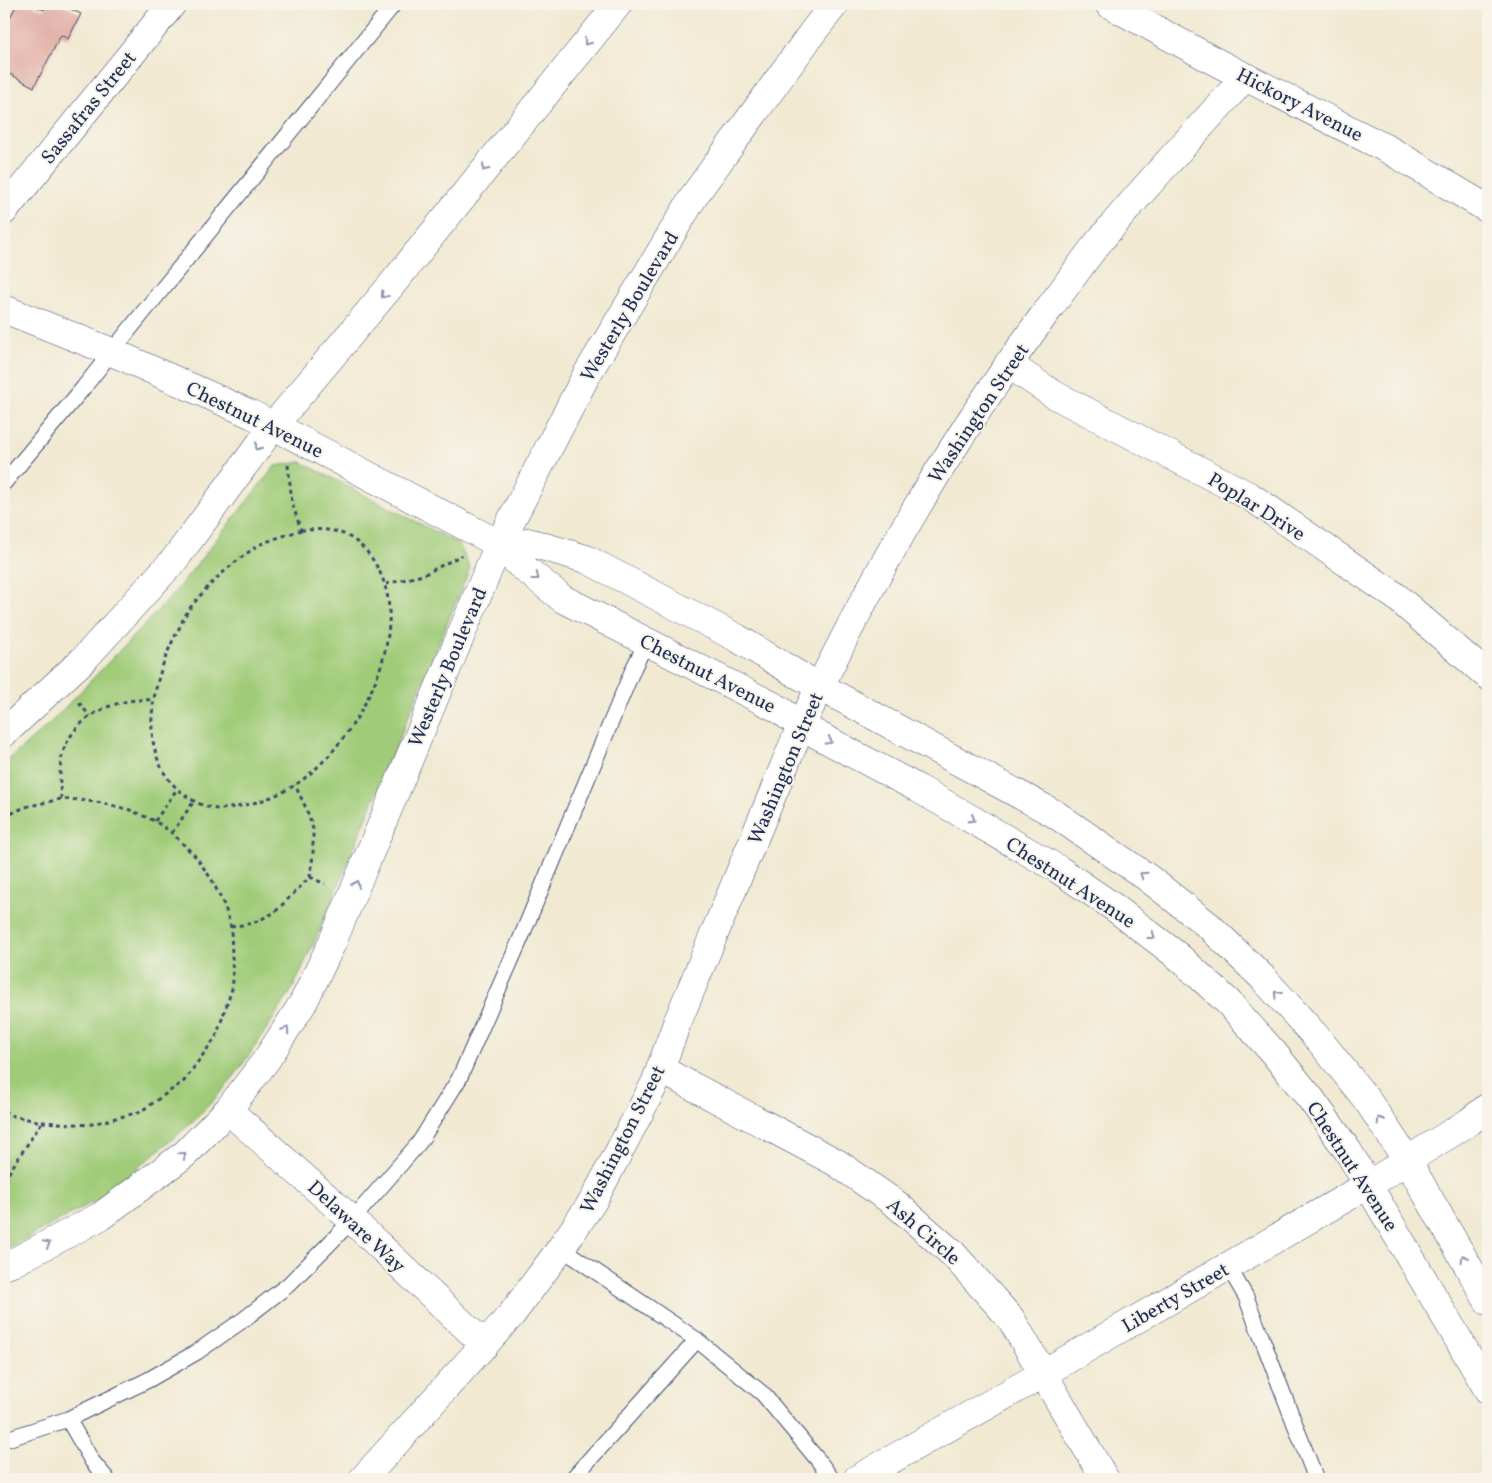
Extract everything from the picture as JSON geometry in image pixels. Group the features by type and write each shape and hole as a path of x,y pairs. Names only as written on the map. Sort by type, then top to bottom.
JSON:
{"street":[{"name":"Sassafras Street","path":"4,211 172,4"},
{"path":"4,733 83,660 175,559 274,425 390,288 618,4"},
{"name":"Westerly Boulevard","path":"4,1266 101,1216 185,1154 228,1110 267,1059 303,1003 324,960 499,544 587,374 696,193 835,4"},
{"name":"Hickory Avenue","path":"1109,4 1245,77 1391,151 1488,209"},
{"name":"Washington Street","path":"363,1479 512,1314 562,1248 593,1201 655,1083 677,1023 801,726 854,619 928,487 1008,364 1102,238 1245,77"},
{"name":"Chestnut Avenue","path":"4,309 112,352 274,425 499,544 563,599 779,709 801,726 919,789 1058,869 1115,908 1179,957 1228,1002 1311,1099 1348,1151 1488,1390"},
{"name":"Poplar Drive","path":"1008,364 1054,394 1251,497 1394,595 1488,676"},
{"name":"Chestnut Avenue","path":"499,544 528,542 586,559 737,638 795,673 1054,814 1148,878 1209,926 1264,978 1320,1041 1367,1100 1407,1160 1488,1301"},
{"name":"Ash Circle","path":"660,1069 838,1163 896,1204 953,1254 1011,1319 1105,1479"},
{"name":"Liberty Street","path":"857,1479 1368,1185 1469,1122 1488,1107"},
{"name":"Delaware Way","path":"228,1110 352,1220 485,1345"}],"lane":[{"path":"4,483 394,4"},
{"path":"4,1440 68,1418 156,1375 197,1352 235,1326 288,1285 352,1220 419,1143 459,1079 520,940 634,667 647,641"},
{"path":"562,1248 697,1340 763,1394 832,1479"},
{"path":"1228,1266 1246,1297 1316,1479"},
{"path":"572,1479 697,1340"},
{"path":"68,1418 92,1461 107,1479"}],"path":[{"path":"287,461 292,503 301,530"},
{"path":"301,530 329,530 352,538 371,556 386,584 390,624 380,670 359,716 330,756 295,785 264,801 235,807 218,809 194,801 176,789 162,771 156,755 152,728 154,700 166,655 187,612 218,575 257,546 301,530"},
{"path":"386,584 423,575 470,552"},
{"path":"74,698 90,716"},
{"path":"61,799 62,755 73,734 90,716 121,701 137,699 154,700"},
{"path":"232,927 253,923 274,913 310,877 314,855 313,829 295,785"},
{"path":"155,821 176,789"},
{"path":"4,817 25,807 61,799 102,803 130,810 155,821 172,833 196,857 212,880 225,906 232,927 233,986 216,1037 184,1081 140,1112 88,1125 42,1122 13,1116 4,1111"},
{"path":"172,833 194,801"},
{"path":"310,877 327,884"},
{"path":"4,1180 42,1122"}],"green space":[{"path":"301,462 459,544 470,568 321,927 293,988 256,1045 230,1082 194,1121 102,1197 12,1246 4,1248 4,764 51,722 170,598 275,466"}],"building":[{"path":"17,4 30,4 44,10 47,4 60,4 81,14 68,39 61,35 34,87 8,73 4,82 4,29"}]}
